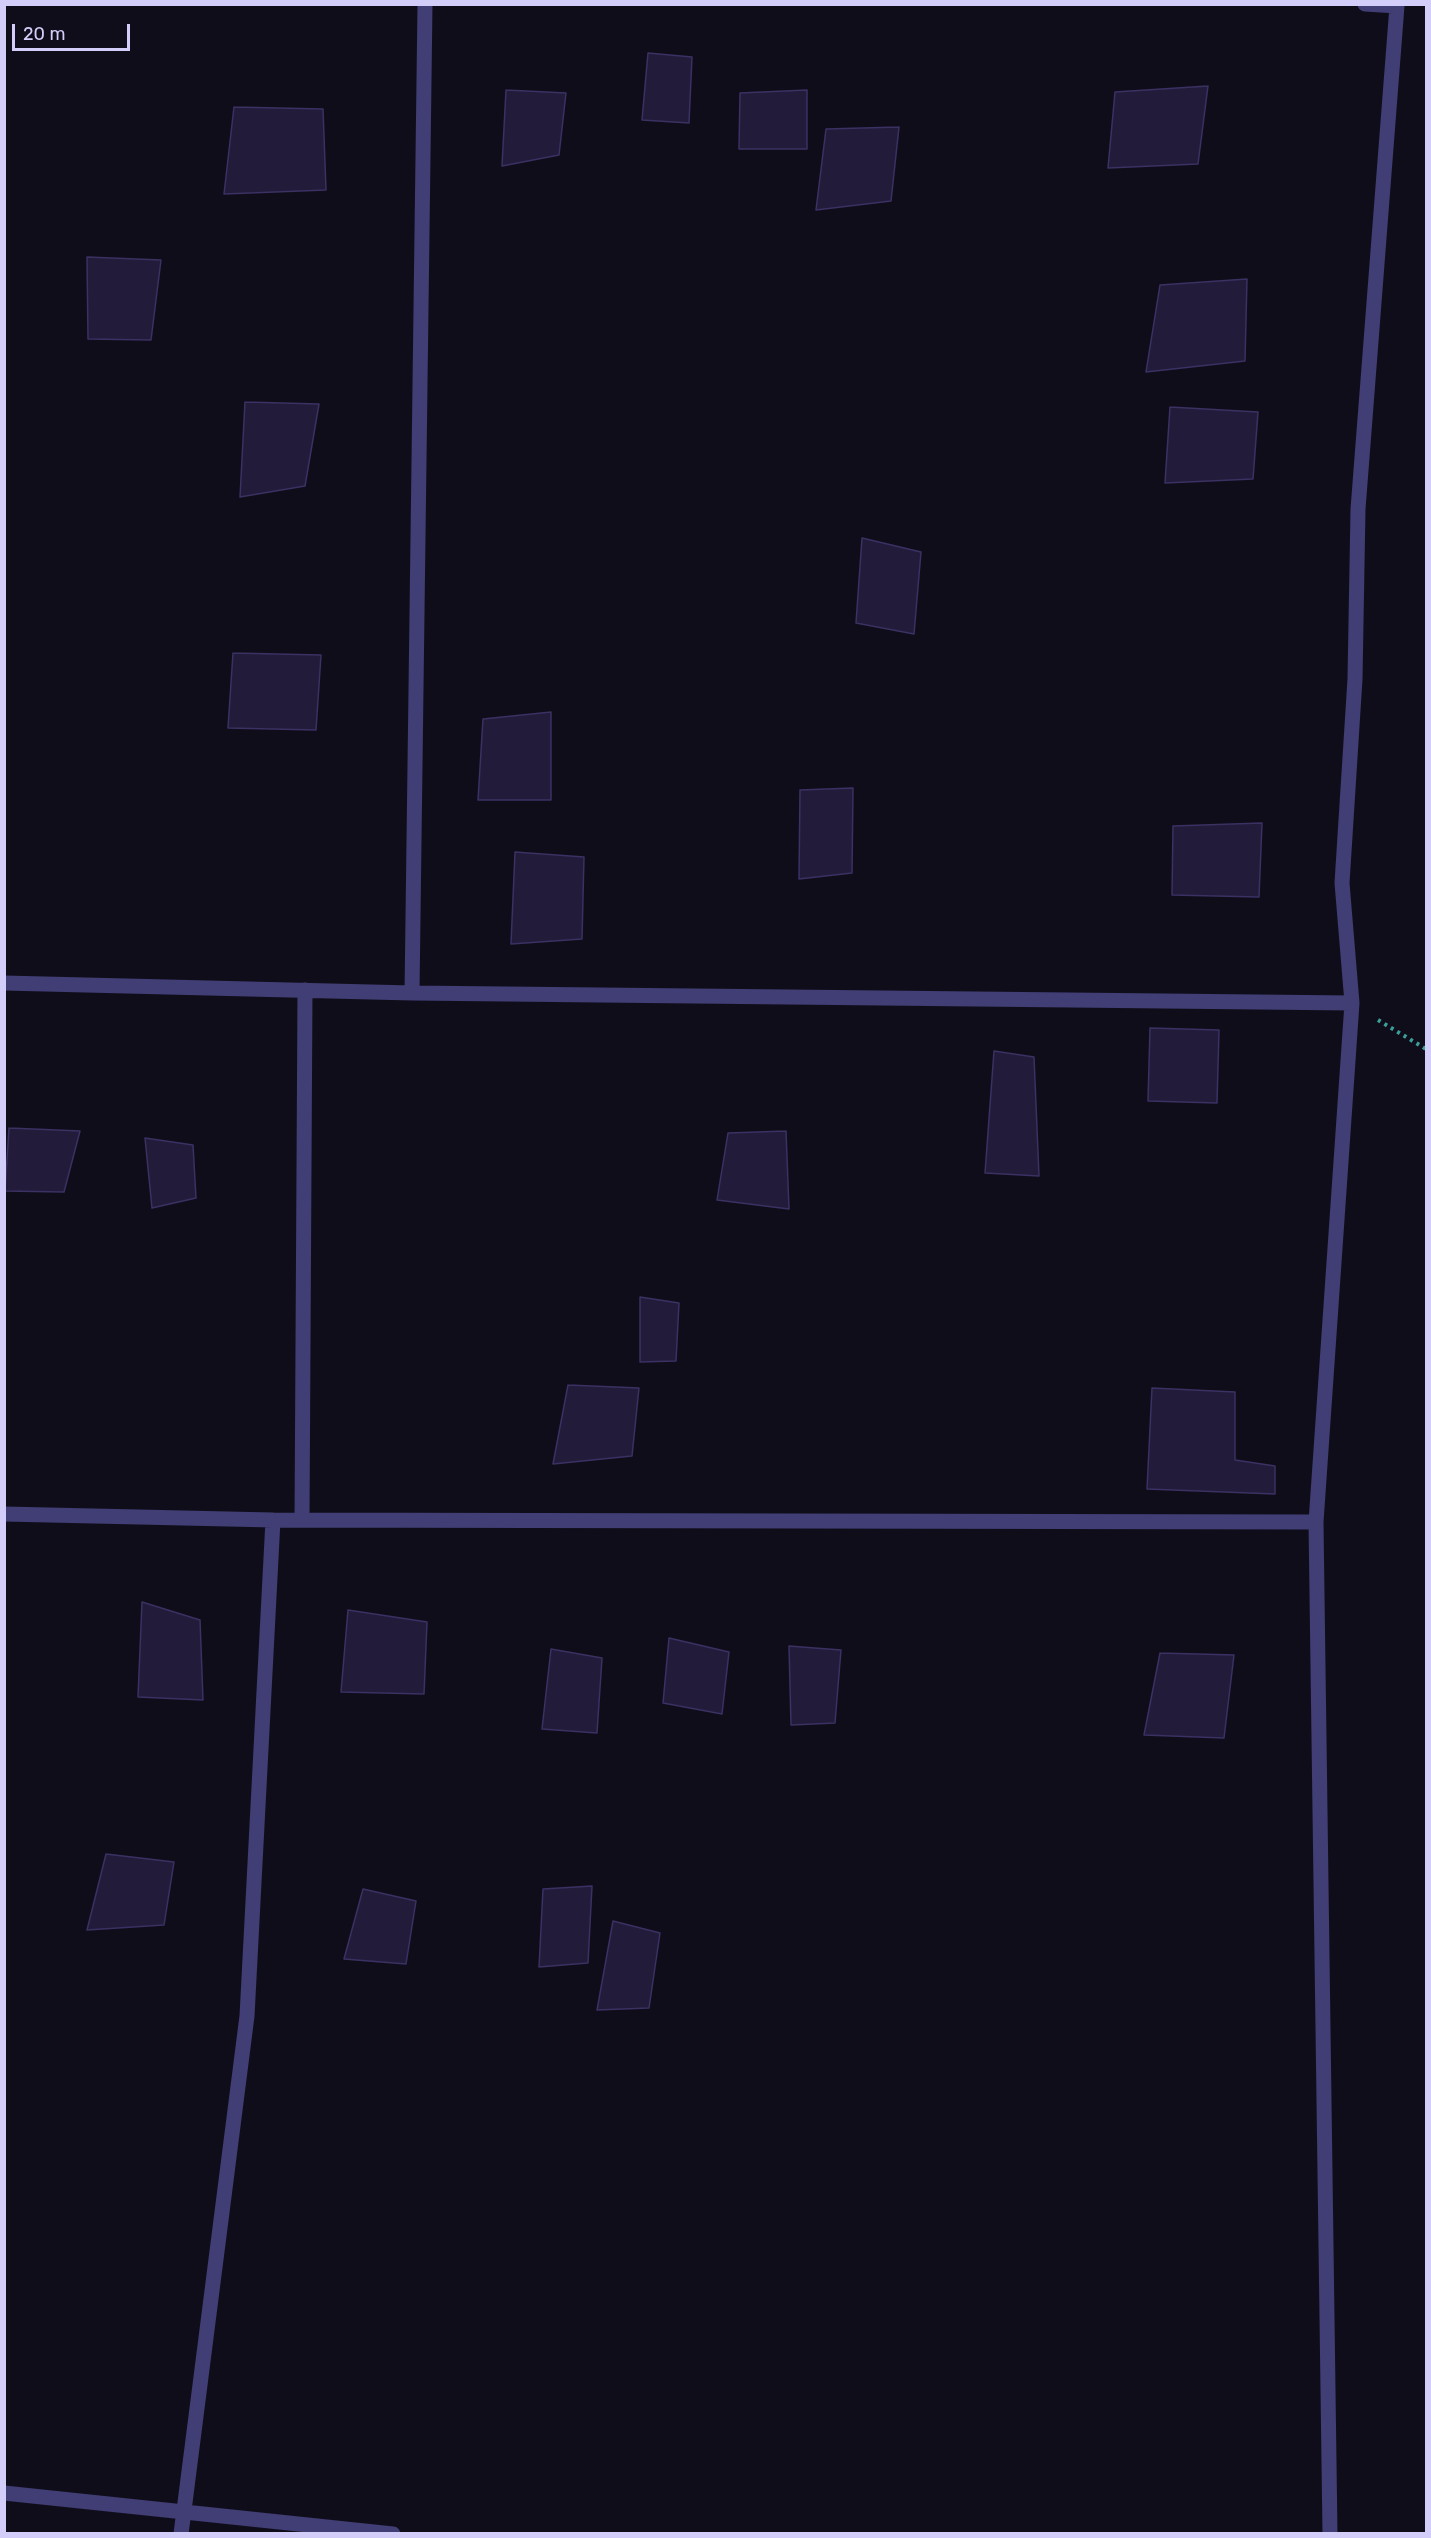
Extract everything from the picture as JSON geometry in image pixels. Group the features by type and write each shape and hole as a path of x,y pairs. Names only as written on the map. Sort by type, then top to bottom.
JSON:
{"street":[{"path":"412,993 425,4"},
{"path":"1330,2534 1316,1522 1352,1003 1342,884 1355,679 1358,509 1397,6 1365,4"},
{"path":"4,983 412,993 1352,1003"},
{"path":"302,1520 305,990"},
{"path":"4,1514 273,1520 1316,1522"},
{"path":"181,2534 247,2016 273,1520"},
{"path":"4,2493 393,2534"}],"path":[{"path":"1352,1003 1426,1049"}],"building":[{"path":"648,53 692,57 689,123 642,120"},
{"path":"1208,86 1198,164 1108,168 1115,92"},
{"path":"506,90 566,93 559,155 502,166"},
{"path":"807,90 807,149 739,149 740,93"},
{"path":"234,107 323,109 326,190 224,194"},
{"path":"899,127 891,201 816,210 826,129"},
{"path":"87,257 161,260 151,340 88,339"},
{"path":"1247,279 1245,361 1146,372 1160,285"},
{"path":"245,402 319,404 305,486 240,497"},
{"path":"1170,407 1258,412 1253,479 1165,483"},
{"path":"862,538 921,552 914,634 856,623"},
{"path":"233,653 321,655 316,730 228,728"},
{"path":"551,712 551,800 478,800 483,719"},
{"path":"853,788 852,873 799,879 800,790"},
{"path":"1262,823 1259,897 1172,895 1173,826"},
{"path":"515,852 584,857 582,939 511,944"},
{"path":"1150,1028 1219,1030 1217,1103 1148,1101"},
{"path":"994,1051 1034,1057 1039,1176 985,1173"},
{"path":"9,1128 80,1131 64,1192 5,1191"},
{"path":"786,1131 789,1209 717,1200 728,1133"},
{"path":"145,1138 193,1145 196,1198 152,1208"},
{"path":"640,1297 679,1303 676,1361 640,1362"},
{"path":"568,1385 639,1388 632,1456 553,1464"},
{"path":"1152,1388 1235,1392 1235,1460 1275,1466 1275,1494 1147,1489"},
{"path":"142,1602 200,1620 203,1700 138,1697"},
{"path":"348,1610 427,1622 424,1694 341,1692"},
{"path":"669,1638 729,1652 722,1714 663,1703"},
{"path":"789,1646 841,1650 835,1723 791,1725"},
{"path":"551,1649 602,1658 597,1733 542,1729"},
{"path":"1160,1653 1234,1655 1224,1738 1144,1735"},
{"path":"106,1854 174,1862 164,1925 87,1930"},
{"path":"592,1886 588,1963 539,1967 543,1889"},
{"path":"363,1889 416,1901 406,1964 344,1959"},
{"path":"613,1921 660,1933 649,2008 597,2010"}]}
